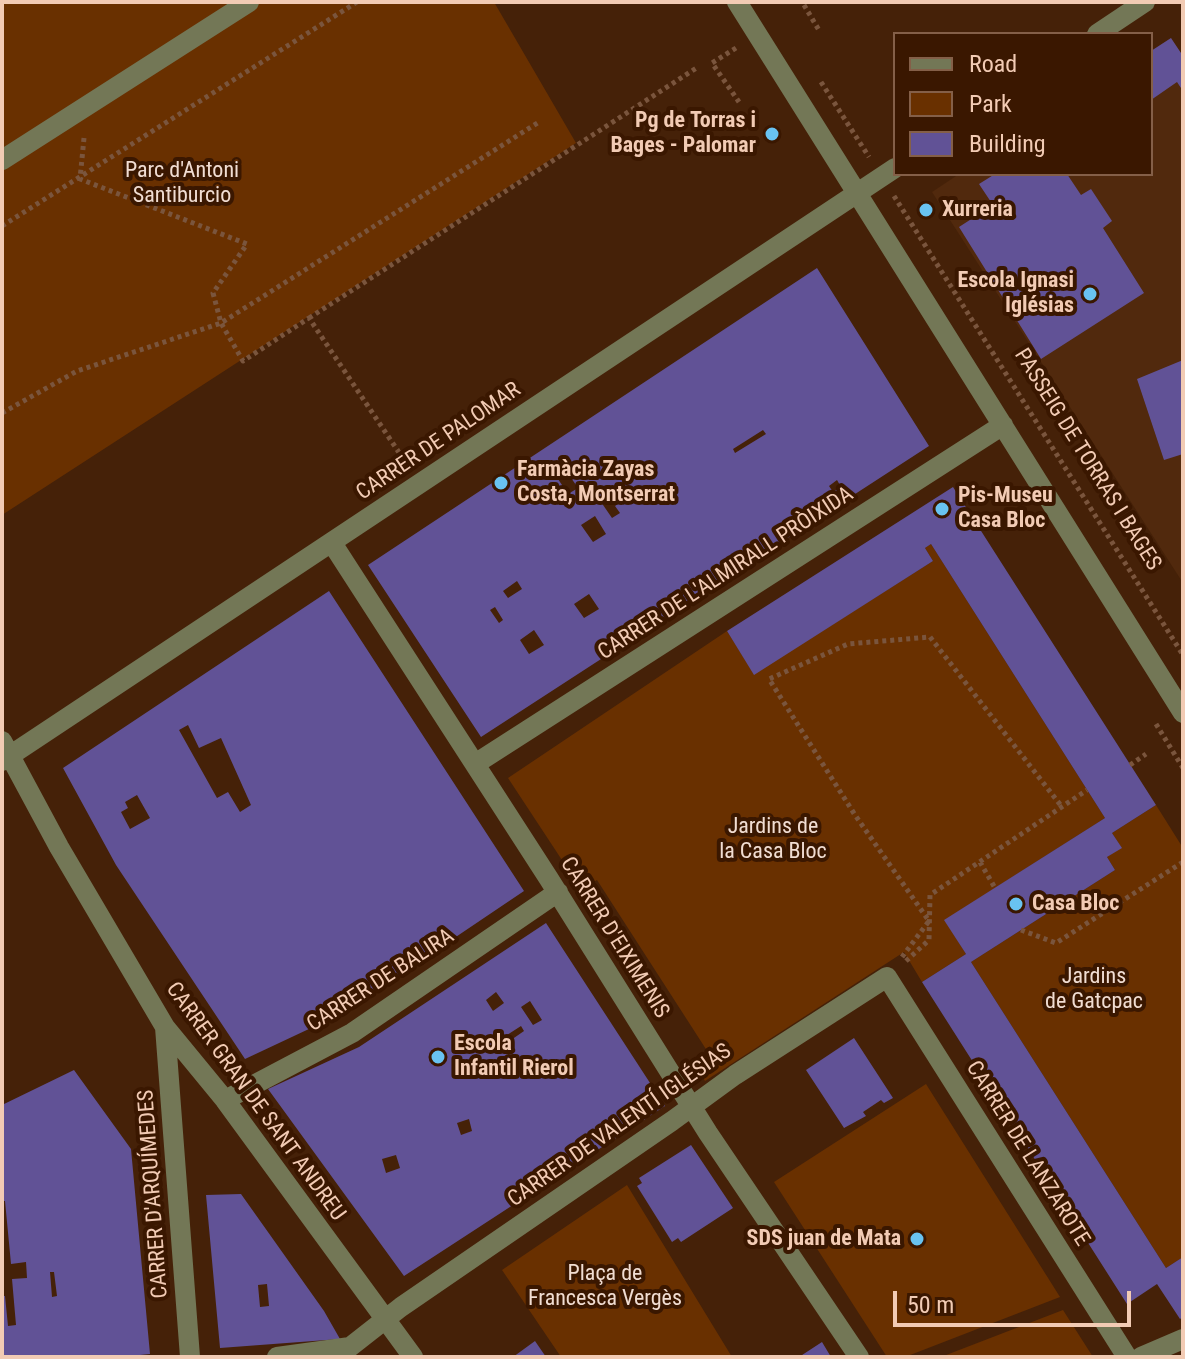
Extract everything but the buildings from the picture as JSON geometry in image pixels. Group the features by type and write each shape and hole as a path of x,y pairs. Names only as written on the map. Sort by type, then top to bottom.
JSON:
{"street":[{"path":"2,160 249,2"},
{"path":"737,2 1183,713"},
{"path":"1100,32 1145,2"},
{"name":"CARRER DE PALOMAR","path":"4,753 332,543 893,169"},
{"name":"CARRER DE L'ALMIRALL PRÒIXIDA","path":"475,764 1003,425"},
{"name":"CARRER D'EIXIMENIS","path":"332,543 558,892 691,1105 859,1357"},
{"name":"CARRER GRAN DE SANT ANDREU","path":"4,753 165,1027 225,1100 413,1357"},
{"name":"CARRER DE BALIRA","path":"225,1100 352,1033 558,892"},
{"name":"CARRER DE VALENTÍ IGLÉSIAS","path":"277,1357 350,1347 401,1307 691,1105 887,977"},
{"name":"CARRER DE LANZAROTE","path":"887,977 1127,1357"},
{"name":"CARRER D'ARQUÍMEDES","path":"165,1027 190,1357"},
{"path":"1141,1357 1183,1339"}],"path":[{"path":"2,226 357,2"},
{"path":"804,5 820,32"},
{"path":"739,47 712,63 739,102"},
{"path":"80,179 247,244 213,293 221,323 243,361 698,67"},
{"path":"821,82 867,155"},
{"path":"80,179 87,105"},
{"path":"2,413 77,371 221,323 539,122"},
{"name":"PASSEIG DE TORRAS I BAGES","path":"901,208 1183,655"},
{"path":"309,318 404,460"},
{"path":"929,921 855,815 769,679 848,644 930,637 1062,807"},
{"path":"1130,765 1146,754"},
{"path":"909,959 929,940 930,895 1087,790"},
{"path":"980,862 995,888"},
{"path":"1021,930 1056,943 1183,862"},
{"path":"887,977 929,921"}],"shaded area":[{"name":"Escola Ignasi Iglésias","path":"1171,38 1183,56 1183,583 932,192 956,176 1153,176 1153,50"}],"green space":[{"name":"Parc d'Antoni Santiburcio","path":"2,2 494,2 576,143 2,515"},
{"name":"Jardins de la Casa Bloc","path":"931,544 1105,818 945,920 966,954 922,982 904,952 705,1081 699,1070 713,1060 597,880 581,889 508,778 727,631 754,674 933,561 925,548"},
{"name":"Jardins de Gatcpac","path":"1156,805 1183,848 1183,1257 1166,1268 971,962 1115,870 1107,857 1121,847 1112,833"},
{"name":"SDS juan de Mata","path":"926,1084 1060,1297 905,1357 887,1357 774,1182"},
{"name":"Plaça de Francesca Vergès","path":"627,1185 732,1357 561,1357 502,1270"},
{"path":"1063,1310 1093,1357 941,1357"}],"place":[{"name":"Pg de Torras i Bages - Palomar","path":"772,134"},
{"name":"Xurreria","path":"926,210"},
{"name":"Escola Ignasi Iglésias","path":"1090,294"},
{"name":"Farmàcia Zayas Costa, Montserrat","path":"501,483"},
{"name":"Pis-Museu Casa Bloc","path":"942,509"},
{"name":"Casa Bloc","path":"1016,904"},
{"name":"Escola Infantil Rierol","path":"438,1057"},
{"name":"SDS juan de Mata","path":"917,1239"}]}
